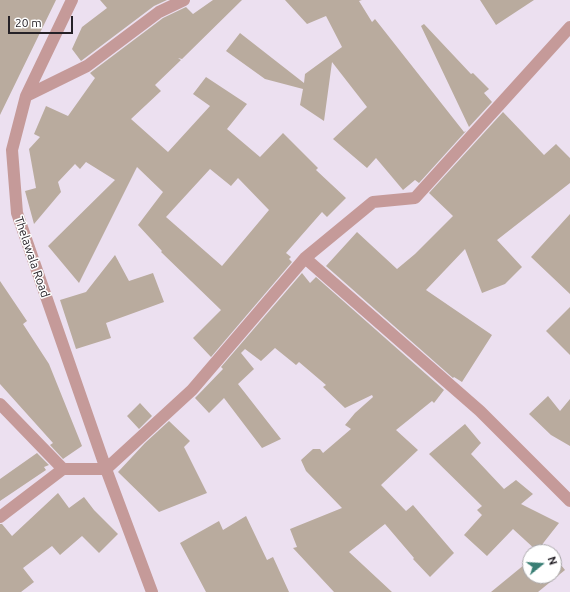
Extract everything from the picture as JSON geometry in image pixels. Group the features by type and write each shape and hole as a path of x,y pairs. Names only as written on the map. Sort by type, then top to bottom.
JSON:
{"street":[{"name":"Thelawala Road","path":"72,0 26,96 12,150 17,213 106,469 152,592"},
{"path":"26,96 87,66 158,12 184,0"},
{"path":"0,517 63,469 106,469 192,390 305,258 373,202 415,198 570,27"},
{"path":"305,258 480,412 570,501"},
{"path":"0,404 63,469"}],"building":[{"path":"0,0 56,0 0,115"},
{"path":"100,0 167,0 154,6 81,61 72,49 82,27 107,8"},
{"path":"213,0 242,0 182,59 178,58 181,60 155,85 161,91 131,119 168,152 210,106 193,94 206,77 247,104 227,129 260,157 283,133 318,168 316,170 346,198 327,217 322,212 286,253 291,257 289,259 292,262 211,357 193,338 221,310 161,252 162,251 138,225 163,192 137,167 79,283 48,246 115,180 86,162 80,169 75,164 58,182 61,192 34,224 25,191 36,188 29,149 40,137 34,134 46,106 68,116 95,78 90,73 163,18 186,7 193,14","holes":["210,169 231,186 238,178 269,210 222,266 166,217"]},
{"path":"285,0 362,0 359,1 372,22 375,19 464,132 466,131 419,183 415,180 403,190 376,158 367,168 333,139 367,107 332,62 324,121 300,105 303,89 265,79 226,51 240,33 304,83 305,74 342,47 326,16 307,24"},
{"path":"480,0 534,0 496,25"},
{"path":"424,24 471,74 473,73 489,89 484,93 492,102 469,127 421,26"},
{"path":"503,112 544,155 556,144 570,158 570,183 497,240 522,267 505,284 482,293 465,249 426,290 492,335 462,382 454,377 453,378 326,266 357,232 397,269 415,254 453,216 429,193"},
{"path":"570,214 570,294 531,257"},
{"path":"115,255 129,281 153,273 164,302 106,323 111,338 76,349 60,300 86,292"},
{"path":"302,273 310,283 316,277 444,390 434,403 432,401 396,430 418,450 381,485 406,511 413,505 454,553 430,577 413,559 414,558 385,524 349,552 392,592 334,592 293,548 297,547 290,529 342,508 306,471 301,460 313,449 320,449 323,453 351,429 345,425 355,413 373,397 372,395 345,408 323,387 326,385 299,362 296,365 275,348 261,361 245,349 241,353 254,369 238,384 281,439 262,448 224,398 209,413 195,398 223,369 221,367"},
{"path":"0,281 27,321 23,324 49,364 82,446 63,459 50,445 53,443 0,384"},
{"path":"570,307 570,355 546,331"},
{"path":"548,396 560,411 570,399 570,446 551,435 529,414"},
{"path":"140,403 152,416 139,429 127,416"},
{"path":"169,421 190,441 184,447 207,493 159,512 118,472 145,443"},
{"path":"465,424 481,443 471,454 504,489 516,480 533,494 521,504 559,523 542,544 529,544 513,529 487,556 464,535 482,515 477,510 482,506 429,454"},
{"path":"37,453 49,465 44,467 46,470 0,501 0,479"},
{"path":"58,493 69,508 84,497 94,510 118,534 99,553 82,536 60,555 52,546 23,568 34,582 21,592 0,592 0,524 2,524 12,536"},
{"path":"246,516 267,560 273,557 289,592 206,592 180,543 219,521 223,530"},
{"path":"522,567 522,584 548,584 538,592 491,592"}]}
